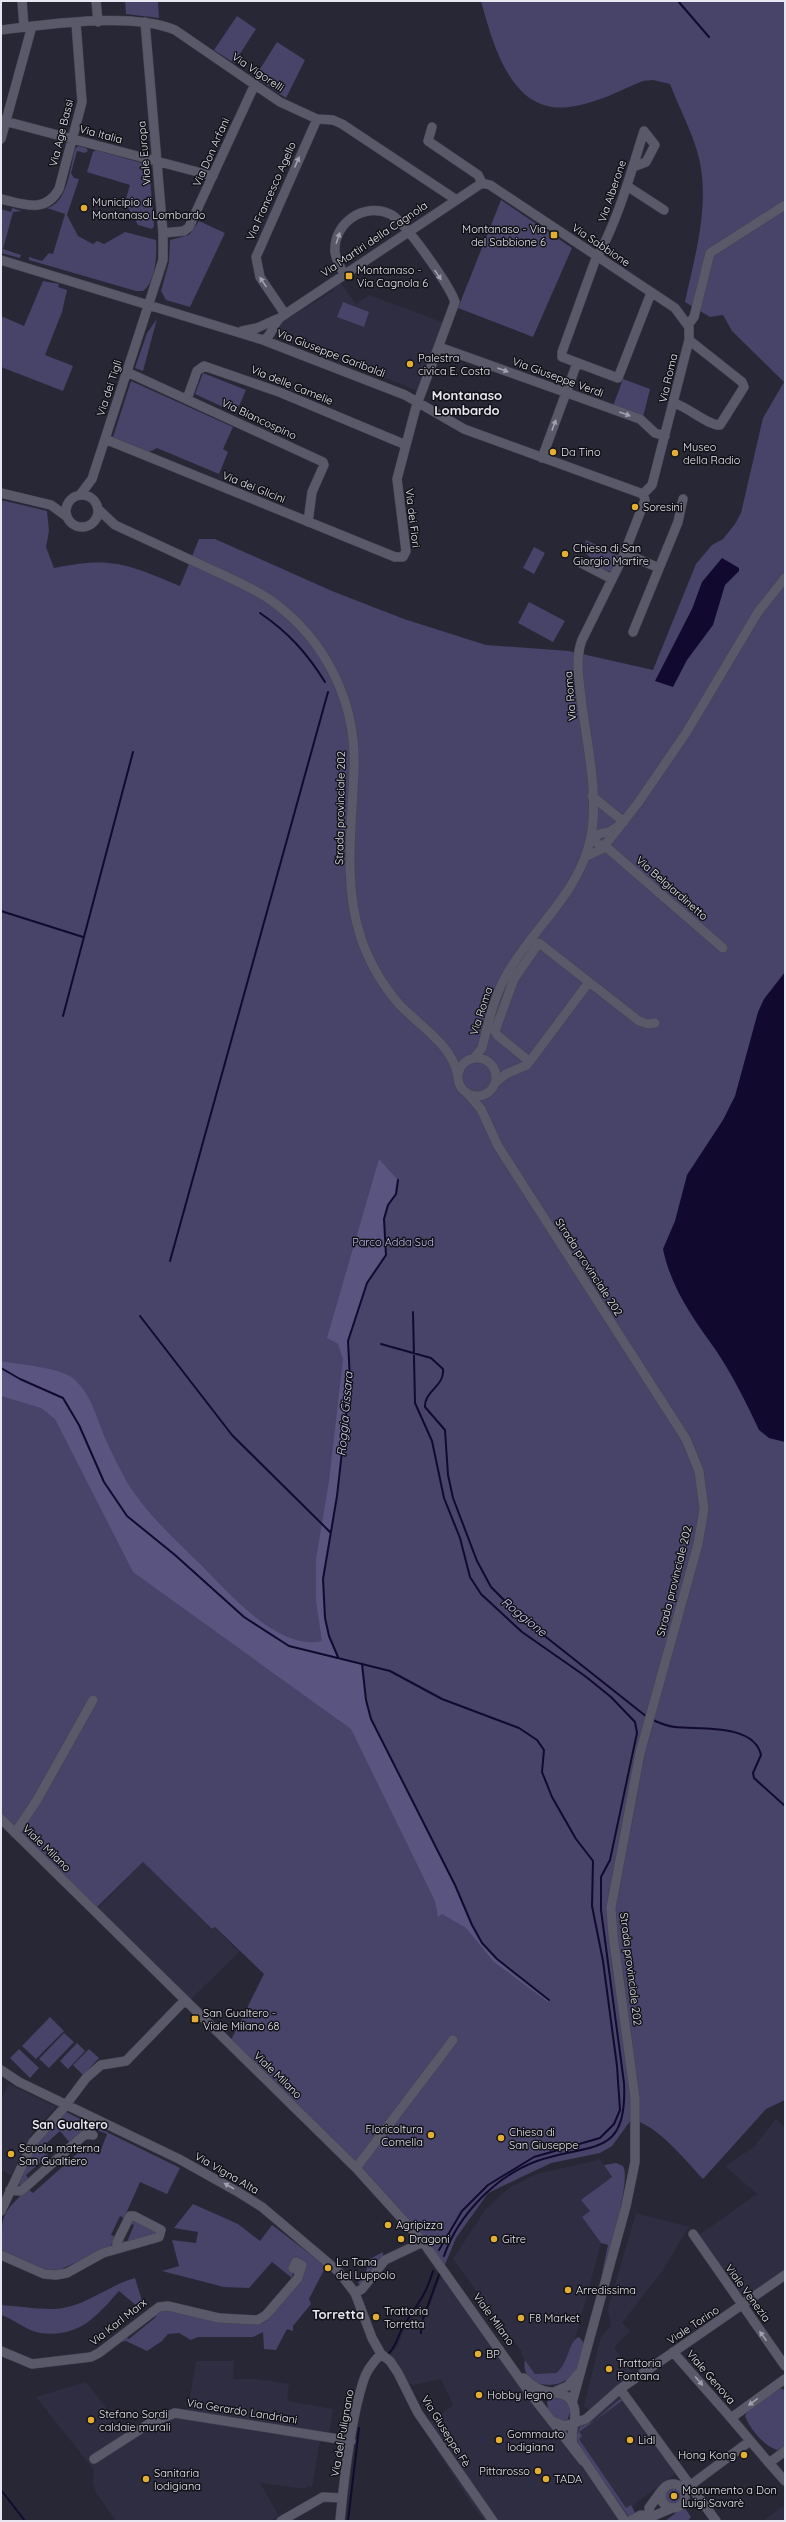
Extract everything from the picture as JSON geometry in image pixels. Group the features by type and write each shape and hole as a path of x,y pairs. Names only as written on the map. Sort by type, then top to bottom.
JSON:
{"street":[{"path":"1,139 3,121 28,27 22,1"},
{"path":"96,1 98,22"},
{"name":"Via Vigorelli","path":"1,30 129,20 162,25 175,30 280,102 317,119 333,120 342,124 455,199"},
{"name":"Viale Europa","path":"145,22 163,233 163,260 150,304"},
{"name":"Via Age Bassi","path":"1,199 31,206 45,204 54,199 59,189 82,102 76,23"},
{"name":"Via Don Arfani","path":"163,233 188,229 255,84"},
{"name":"Via Francesco Agello","path":"283,316 260,277 256,257 317,119"},
{"name":"Via Italia","path":"3,121 73,138 213,176"},
{"path":"432,127 428,141 478,175 482,183"},
{"name":"Via Alberone","path":"577,363 562,357 562,352 598,257 604,248 628,186 633,166 644,131 655,145 646,162 633,166"},
{"name":"Via Martiri della Cagnola","path":"237,331 248,331 263,326 283,316 455,199 482,183"},
{"name":"Via Sabbione","path":"482,183 490,185 680,312 688,325"},
{"path":"628,186 664,210"},
{"path":"674,403 687,407 714,424 720,426 744,384 689,340 688,325 694,317 710,253 785,204"},
{"path":"344,274 336,258 336,244 341,229 351,218 364,211 382,211 396,218 408,231"},
{"name":"Via dei Fiori","path":"395,557 401,558 406,553 397,481 418,402 455,302 408,231"},
{"name":"Via Giuseppe Garibaldi","path":"1,260 150,304 263,340 400,393 464,429 643,494"},
{"path":"542,458 577,363 618,378 651,293"},
{"name":"Via dei Tigli","path":"94,500 91,491 92,479 150,304"},
{"path":"263,326 260,334 263,340 271,332 274,323 283,316"},
{"path":"271,332 273,339 282,347"},
{"name":"Via Roma","path":"473,1059 479,1053 483,1044 507,973 570,889 595,835 592,826 592,796 579,677 579,651 582,640 624,554 645,500 643,494 652,485 689,340"},
{"name":"Via Giuseppe Verdi","path":"439,347 640,420 651,430 665,436"},
{"name":"Via delle Camelie","path":"187,399 197,372 204,366 280,392 406,445"},
{"name":"Via Biancospino","path":"127,372 323,462 324,465 312,492 308,522"},
{"name":"Via dei Glicini","path":"105,439 395,557"},
{"name":"Via dei Tigli","path":"80,495 92,479"},
{"name":"Strada provinciale 202","path":"1,493 47,504 61,505 80,495"},
{"path":"80,495 94,500"},
{"path":"633,632 678,522 683,498"},
{"name":"Strada provinciale 202","path":"94,500 98,509 115,525"},
{"path":"66,516 68,502"},
{"name":"Strada provinciale 202","path":"47,504 58,509 75,526 83,528 102,522 115,525 244,584 272,601 296,621 319,648 347,702 352,731 355,764 350,880 358,929 369,958 389,991 454,1060 460,1087 468,1094 484,1117 498,1146 686,1439 699,1471 704,1498 698,1544 640,1753 611,1908 613,1935 630,2057 636,2114 634,2168 626,2206 581,2367 574,2406"},
{"path":"91,525 97,518 98,509"},
{"path":"624,554 660,568"},
{"path":"581,563 612,579"},
{"path":"585,857 605,846 624,822 686,733 758,612 785,578"},
{"path":"592,796 624,822"},
{"path":"595,835 610,831 624,822"},
{"name":"Via Belgiardinetto","path":"595,835 598,844 605,846 723,948"},
{"path":"529,1061 495,1033 509,988 522,966 539,943 639,1020 648,1024 655,1024"},
{"path":"484,1117 483,1105 488,1092 495,1083 510,1073 522,1069 589,982"},
{"name":"Strada provinciale 202","path":"440,1044 459,1057 473,1059 491,1065 497,1070 510,1073"},
{"name":"Via Roma","path":"483,1044 485,1056 491,1065"},
{"path":"458,1076 463,1064 473,1059"},
{"path":"491,1065 496,1077 495,1083"},
{"path":"468,1094 479,1096 488,1092"},
{"path":"15,1833 37,1800 93,1700"},
{"name":"Viale Milano","path":"1,1819 356,2168 423,2242 625,2521"},
{"path":"1,2211 34,2142 76,2091 97,2068 129,2059 186,2000"},
{"path":"356,2168 453,2040"},
{"name":"Via Vigna Alta","path":"1,2070 65,2105 179,2159 262,2207 339,2272 354,2293 372,2338 381,2354"},
{"path":"76,2091 73,2101 79,2112"},
{"path":"10,2190 21,2191 83,2136 88,2134 94,2135"},
{"path":"1,2256 44,2274 56,2275 67,2273 99,2255 158,2237 161,2230 134,2216 130,2216 117,2242 117,2249"},
{"name":"Viale Venezia","path":"693,2234 785,2366"},
{"path":"354,2293 362,2289 385,2260 423,2242"},
{"name":"Via Karl Marx","path":"1,2351 32,2364 91,2357 152,2310 164,2306 210,2317 258,2320 266,2315 298,2278 300,2271"},
{"name":"Viale Torino","path":"573,2423 586,2419 620,2389 785,2275"},
{"name":"Viale Genova","path":"673,2352 769,2463"},
{"name":"Via del Pulignano","path":"340,2521 351,2441 363,2382 369,2368 381,2354"},
{"name":"Via Giuseppe Fè","path":"381,2354 390,2361 398,2373 418,2413 493,2521"},
{"path":"544,2411 544,2398 554,2391 571,2383 581,2367"},
{"name":"Viale Milano","path":"515,2369 535,2387 565,2395 574,2406 572,2440 583,2461"},
{"path":"731,2418 785,2379"},
{"path":"620,2389 687,2487 716,2521"},
{"path":"574,2406 585,2413 595,2410"},
{"name":"Via Gerardo Landriani","path":"94,2459 150,2422 175,2413 351,2441"},
{"path":"551,2420 562,2426 573,2423"},
{"path":"647,2519 683,2503 687,2487 750,2441"},
{"path":"785,2452 769,2463 785,2481"},
{"path":"647,2519 649,2508 662,2490 672,2484 687,2487"},
{"path":"662,2490 662,2501 672,2508"},
{"path":"281,2521 323,2497 342,2498"},
{"path":"630,2521 641,2515 647,2519"}],"shaded area":[{"path":"340,282 356,304 369,295 442,322 418,391 278,335 276,330 279,324 333,291"},
{"path":"722,558 739,568 739,571 725,585 713,625 687,660 673,687 655,681 692,609 702,582"},
{"path":"785,972 785,1442 769,1438 759,1430 727,1368 677,1290 671,1277 663,1249 675,1221 687,1175 723,1120 735,1096 758,1012 764,999"},
{"path":"379,1159 398,1180 396,1194 388,1205 384,1219 386,1255 367,1283 348,1341 350,1380 337,1496 323,1579 325,1618 329,1636 337,1657 362,1664 366,1700 371,1719 455,1885 472,1925 482,1943 497,1959 549,2000 548,2002 494,1962 466,1928 442,1914 438,1917 435,1901 351,1729 133,1572 55,1419 41,1408 1,1396 1,1361 50,1369 68,1375 74,1379 89,1399 105,1438 128,1484 143,1505 160,1524 237,1602 270,1628 288,1637 305,1642 322,1641 316,1601 316,1559 329,1481 343,1359 338,1344 327,1338"},
{"path":"143,1862 212,1930 215,1928 239,1952 190,2000 97,1909"},
{"path":"9,2084 56,2107 32,2133 11,2175 1,2170 1,2099"},
{"path":"776,2119 785,2128 785,2273 742,2305 696,2237 757,2194 725,2166 754,2147"},
{"path":"599,2158 612,2177 590,2211 582,2217 601,2243 575,2339 567,2360 559,2371 549,2375 535,2374 521,2354 522,2352 453,2259 485,2210 509,2188 536,2174 594,2161"},
{"path":"636,2213 689,2227 662,2271 622,2323 630,2331 614,2347 636,2378 590,2411 584,2406 601,2337 611,2326 608,2309"},
{"path":"446,2275 624,2521 485,2521 472,2505 422,2427 453,2405 441,2379 413,2385 408,2383 389,2356 398,2346 404,2330 414,2317 425,2319 439,2280"},
{"path":"196,2361 234,2361 233,2379 256,2379 289,2384 287,2401 333,2409 328,2441 320,2440 312,2487 307,2486 306,2489 260,2483 279,2516 270,2521 116,2521 95,2491 93,2482 94,2470 36,2397 86,2382 121,2427 129,2431 167,2410 188,2409"},
{"path":"620,2390 679,2471 632,2506 635,2512 624,2518 575,2447 573,2423"},
{"path":"785,2505 785,2521 763,2521 775,2512"}],"green space":[{"path":"125,1 158,1 159,18 126,14"},
{"name":"Parco Adda Sud","path":"481,1 785,1 785,2100 766,2109 703,2179 660,2135 640,2122 631,2120 612,2146 600,2153 551,2163 488,2193 456,2238 444,2267 231,2040 264,1974 215,1927 212,1929 143,1862 96,1908 1,1815 1,500 47,511 49,531 46,547 54,568 74,564 119,564 146,572 180,586 199,539 215,539 332,591 404,619 486,645 569,651 653,670 696,564 712,545 723,539 735,524 741,513 763,418 784,382 732,331 723,315 710,317 685,302 700,230 703,194 702,176 699,158 693,139 670,84 653,80 643,81 598,100 569,107 549,107 532,100 519,88 508,73 499,56"},
{"path":"237,16 256,29 234,63 214,50"},
{"path":"277,42 305,60 286,98 255,77"},
{"path":"78,146 86,148 88,151 85,153 77,151 71,173 74,178 79,179 67,215 78,236 93,244 97,241 104,244 125,232 156,240 156,260 153,275 151,281 143,291 136,291 29,260 29,257 42,261 49,253 53,254 65,214 47,208 54,205 64,192 75,149"},
{"path":"96,150 149,165 154,226 152,229 138,225 125,202 130,185 87,172 93,152"},
{"path":"501,200 572,248 533,337 458,308"},
{"path":"12,208 22,211 13,212 3,249 21,255 20,258 1,253 1,209 11,212"},
{"path":"199,221 225,233 190,307 166,300 161,291 169,262 170,240 189,235"},
{"path":"43,281 59,284 58,287 67,290 62,312 45,355 73,366 63,391 1,367 1,316 24,326"},
{"path":"343,302 369,312 364,327 337,317"},
{"path":"157,319 143,371 135,368 147,333"},
{"path":"203,373 246,390 236,413 195,394"},
{"path":"623,379 650,389 643,417 613,406"},
{"path":"131,381 233,427 223,449 228,452 219,474 157,448 149,452 113,437"},
{"path":"586,540 619,556 611,572 594,566 596,562 584,552"},
{"path":"534,547 545,553 534,574 523,568"},
{"path":"529,602 565,621 553,642 518,623"},
{"path":"50,2017 64,2031 36,2059 22,2046"},
{"path":"64,2033 74,2042 49,2068 39,2059"},
{"path":"77,2043 85,2051 68,2069 60,2061"},
{"path":"19,2049 39,2068 30,2078 10,2058"},
{"path":"89,2049 99,2058 83,2075 73,2065"},
{"path":"66,2112 180,2168 167,2194 140,2182 124,2218 120,2216 111,2235 114,2236 111,2247 57,2271 44,2269 1,2251 2,2230 3,2222 8,2210 28,2189 33,2193 88,2144 99,2155 107,2134 90,2127 70,2143 60,2131 41,2148 51,2159 47,2163 43,2160 26,2175 29,2179 21,2186 19,2184 37,2143"},
{"path":"616,2163 623,2166 625,2174 624,2188 617,2223 600,2283 608,2245 601,2243 582,2217 590,2211 581,2200 612,2177 604,2165"},
{"path":"193,2204 238,2224 260,2241 272,2225 326,2266 309,2299 311,2304 293,2326 293,2331 287,2329 276,2350 264,2349 263,2332 253,2337 198,2337 191,2340 179,2333 168,2334 162,2341 147,2351 126,2341 120,2342 126,2337 129,2339 156,2317 153,2313 168,2309 209,2320 260,2324 266,2321 303,2278 306,2265 293,2273 292,2278 272,2262 249,2288 224,2287 162,2271 179,2266 172,2240 196,2243 198,2232 174,2228"},
{"path":"132,2219 156,2229 157,2234 121,2244 122,2240 127,2242 134,2225 130,2223"},
{"path":"383,2252 383,2257 361,2286 358,2283 367,2269 368,2260"},
{"path":"135,2278 143,2304 138,2307 119,2291 86,2324 66,2332 54,2334 35,2332 1,2315 1,2305 49,2309 72,2306"},
{"path":"579,2337 584,2343 578,2367 568,2382 566,2380 552,2385 545,2385 538,2383 527,2374 525,2360 535,2374 556,2373 564,2364 575,2339"},
{"path":"779,2388 785,2390 785,2446 777,2450 772,2448 758,2436 750,2426 745,2416 748,2411"},
{"path":"553,2395 565,2399 571,2410 567,2421 556,2420 548,2409 547,2402"},
{"path":"620,2399 623,2400 579,2432 582,2436 579,2439 626,2508 631,2505 635,2513 629,2517 580,2447 576,2437 580,2427 594,2421"},
{"path":"673,2487 679,2490 682,2496 679,2502 673,2505 667,2502 664,2496 667,2490"},
{"path":"684,2507 691,2517 688,2521 665,2521"}],"waterway":[{"path":"678,1 709,37"},
{"path":"260,613 270,620 304,652 325,682"},
{"path":"170,1261 328,692"},
{"path":"63,1016 133,752"},
{"path":"1,911 83,937"},
{"name":"Roggia Gissara","path":"338,1657 329,1636 325,1618 323,1579 337,1496 350,1380 348,1341 367,1283 386,1255 384,1219 388,1205 396,1194 398,1180"},
{"path":"413,1312 415,1403 432,1441 444,1498 460,1538 470,1577 481,1594 522,1632 585,1676 611,1697 635,1722 637,1733 610,1860 601,1877 601,1910 624,2083 624,2108 619,2125 612,2137 602,2144 537,2161 507,2176 480,2199 469,2212 450,2241 444,2256"},
{"path":"140,1316 232,1435 330,1532"},
{"name":"Roggione","path":"381,1344 431,1358 443,1369 441,1380 428,1397 425,1407 445,1430 448,1475 453,1498 477,1561 491,1587 522,1618 647,1717"},
{"path":"1,1368 20,1379 63,1398 79,1425 104,1482 127,1516 175,1555 244,1617 289,1646 362,1664 366,1700 371,1719 455,1885 472,1925 482,1943 497,1959 549,2000"},
{"path":"362,1664 390,1671 442,1699 519,1728 537,1740 544,1750 542,1772 552,1797 576,1839 593,1861 592,1906 603,1961 617,2066 620,2110 614,2124 600,2138 534,2157 488,2185 462,2211 439,2250"},
{"name":"Roggione","path":"651,1719 672,1727 724,1730 737,1733 748,1738 756,1745 761,1755 753,1773 754,1778 785,1806"},
{"path":"388,2354 393,2348 403,2327 423,2295 433,2271"},
{"path":"423,2319 440,2272"},
{"path":"348,2521 359,2428"},
{"path":"1,2490 25,2521"}],"place":[{"name":"Municipio di Montanaso Lombardo","path":"84,208"},
{"name":"Montanaso - Via del Sabbione 6","path":"554,235"},
{"name":"Montanaso - Via Cagnola 6","path":"349,276"},
{"name":"Palestra civica E. Costa","path":"410,364"},
{"name":"Da Tino","path":"553,452"},
{"name":"Museo della Radio","path":"675,453"},
{"name":"Soresini","path":"635,507"},
{"name":"Chiesa di San Giorgio Martire","path":"565,554"},
{"name":"San Gualtero - Viale Milano 68","path":"195,2019"},
{"name":"Floricoltura Comella","path":"431,2135"},
{"name":"Chiesa di San Giuseppe","path":"501,2138"},
{"name":"Scuola materna San Gualtiero","path":"11,2154"},
{"name":"Agripizza","path":"388,2225"},
{"name":"Dragoni","path":"401,2239"},
{"name":"Gitre","path":"494,2239"},
{"name":"La Tana del Luppolo","path":"328,2268"},
{"name":"Arredissima","path":"568,2290"},
{"name":"Trattoria Torretta","path":"376,2317"},
{"name":"F8 Market","path":"521,2318"},
{"name":"BP","path":"478,2354"},
{"name":"Trattoria Fontana","path":"609,2369"},
{"name":"Hobby legno","path":"479,2395"},
{"name":"Stefano Sordi caldaie murali","path":"91,2420"},
{"name":"Gommauto lodigiana","path":"499,2440"},
{"name":"Lidl","path":"630,2440"},
{"name":"Hong Kong","path":"744,2455"},
{"name":"Pittarosso","path":"538,2471"},
{"name":"Sanitaria lodigiana","path":"146,2479"},
{"name":"TADA","path":"546,2479"},
{"name":"Monumento a Don Luigi Savarè","path":"674,2496"}],"district":[{"name":"Montanaso Lombardo","path":"467,402"},
{"name":"San Gualtero","path":"70,2125"},
{"name":"Torretta","path":"338,2314"}]}
